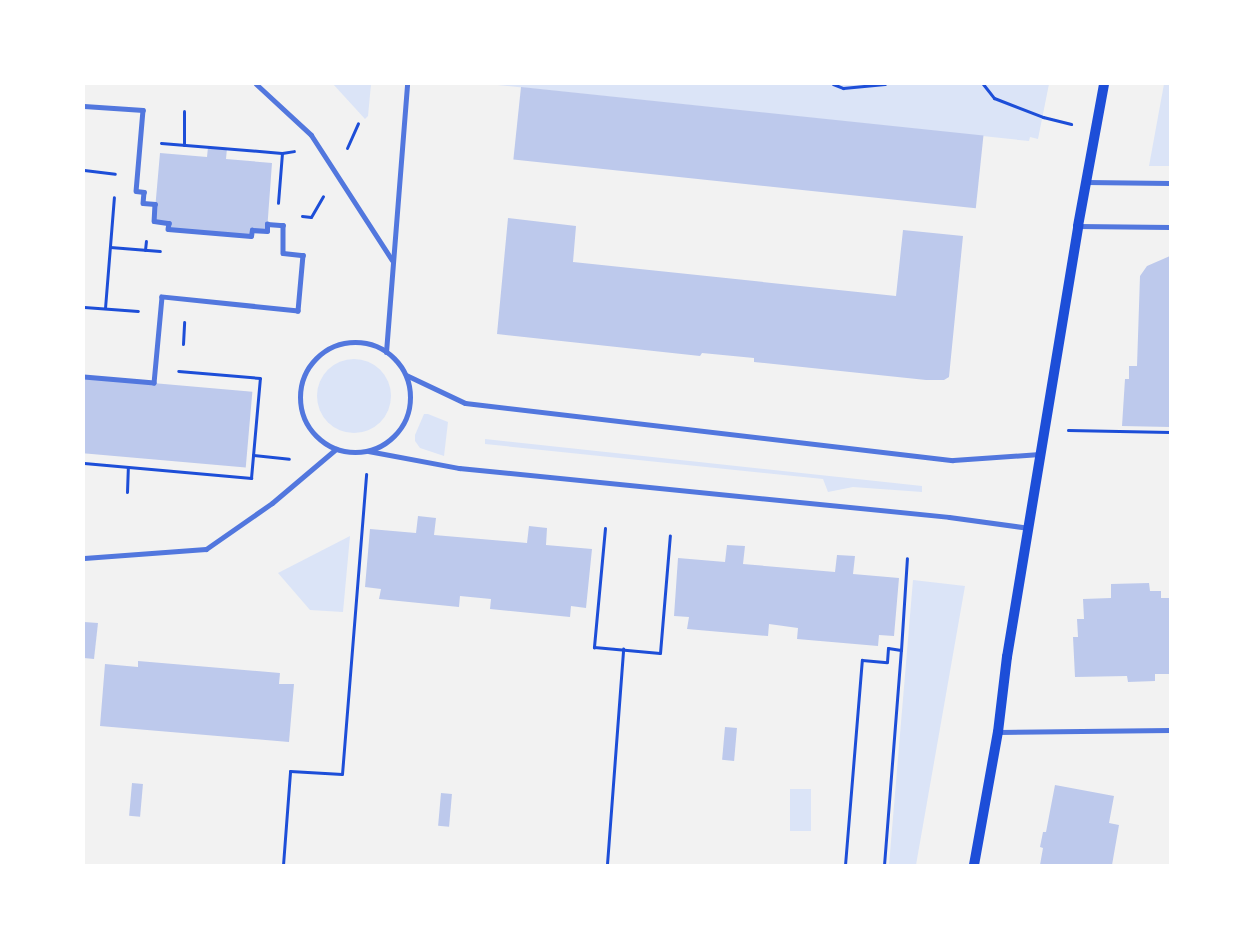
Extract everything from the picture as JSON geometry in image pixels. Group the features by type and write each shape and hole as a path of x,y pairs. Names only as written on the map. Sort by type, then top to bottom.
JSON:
{"main road":[{"path":"974,865 998,732 1007,657 1044,429 1104,84"}],"street":[{"path":"256,84 311,135 392,260"},
{"path":"386,352 407,84"},
{"path":"84,106 143,110 136,191 144,192 143,203 155,204 154,221 168,223 168,229 251,236 252,230 266,231 267,224 283,225 283,254 303,255 298,310 162,298 154,383 84,376"},
{"path":"1086,182 1170,183"},
{"path":"1078,226 1170,227"},
{"path":"368,451 382,445 395,435 404,422 410,399 406,376 398,362 386,352 371,345 354,343 338,346 317,359 303,380 300,396 303,413 310,428 321,441 336,449 352,452 368,451 459,468 949,517 1029,528"},
{"path":"406,376 465,403 953,460 1040,454"},
{"path":"84,558 206,548 272,503 336,449"},
{"path":"998,732 1170,730"}],"path":[{"path":"833,84 843,88 886,84"},
{"path":"983,84 994,98 1043,117"},
{"path":"184,111 184,145"},
{"path":"154,142 282,152 276,224"},
{"path":"115,183 116,165"},
{"path":"84,170 116,174"},
{"path":"106,308 114,192"},
{"path":"110,247 165,251"},
{"path":"84,307 161,313"},
{"path":"84,464 251,478 260,378 156,368"},
{"path":"1044,429 1170,432"},
{"path":"283,865 290,771 342,774 359,536 368,451"},
{"path":"253,455 284,457"},
{"path":"127,492 128,468"},
{"path":"605,528 594,647 660,653 670,535"},
{"path":"884,865 907,558"},
{"path":"846,865 862,660 887,662 888,648 901,650"},
{"path":"617,865 606,865 623,650"},
{"path":"84,864 93,865"}],"shaded area":[{"path":"333,84 371,84 368,116 365,119"},
{"path":"488,84 1049,84 1038,139 1030,137 1029,141"},
{"path":"1164,84 1170,84 1170,166 1149,166"},
{"path":"347,359 361,359 375,365 385,375 391,389 391,403 385,417 375,427 361,433 347,433 333,427 323,417 317,403 317,389 323,375 333,365"},
{"path":"424,414 448,422 444,456 420,448 415,441 415,435"},
{"path":"485,439 922,486 922,492 853,487 828,492 823,479 485,444"},
{"path":"350,536 343,612 310,610 278,573"},
{"path":"913,580 965,586 916,865 889,865"},
{"path":"790,789 811,789 811,831 790,831"}],"building":[{"path":"521,87 983,136 976,208 513,160"},
{"path":"208,147 227,148 226,159 272,163 267,231 252,230 251,236 168,229 169,223 154,221 160,153 207,157"},
{"path":"508,218 576,226 573,262 896,296 903,230 963,236 949,377 944,380 926,380 754,362 754,358 702,353 700,356 497,334"},
{"path":"1170,256 1170,427 1122,426 1125,379 1129,379 1129,366 1137,366 1140,276 1147,266"},
{"path":"84,377 252,392 246,467 84,453"},
{"path":"418,516 436,518 434,535 527,543 529,526 547,528 546,545 592,549 586,608 571,606 570,617 490,609 491,599 460,596 459,607 379,599 381,589 365,587 370,529 416,533"},
{"path":"727,545 745,546 743,564 835,572 837,555 855,556 853,574 899,578 894,636 879,635 878,646 797,639 798,628 769,624 768,636 687,629 689,617 674,616 678,558 725,562"},
{"path":"1149,583 1150,591 1161,591 1161,598 1170,598 1170,674 1155,674 1155,681 1128,682 1127,676 1075,677 1073,637 1078,637 1077,619 1084,619 1083,599 1111,598 1111,584"},
{"path":"84,622 98,623 94,659 84,658"},
{"path":"138,661 280,673 279,684 294,684 289,742 100,726 105,664 138,667"},
{"path":"725,727 737,728 734,761 722,760"},
{"path":"132,783 143,784 140,817 129,816"},
{"path":"1055,785 1114,796 1109,823 1119,825 1112,865 1040,865 1043,848 1040,847 1043,832 1046,832"},
{"path":"441,793 452,794 449,827 438,826"}]}
